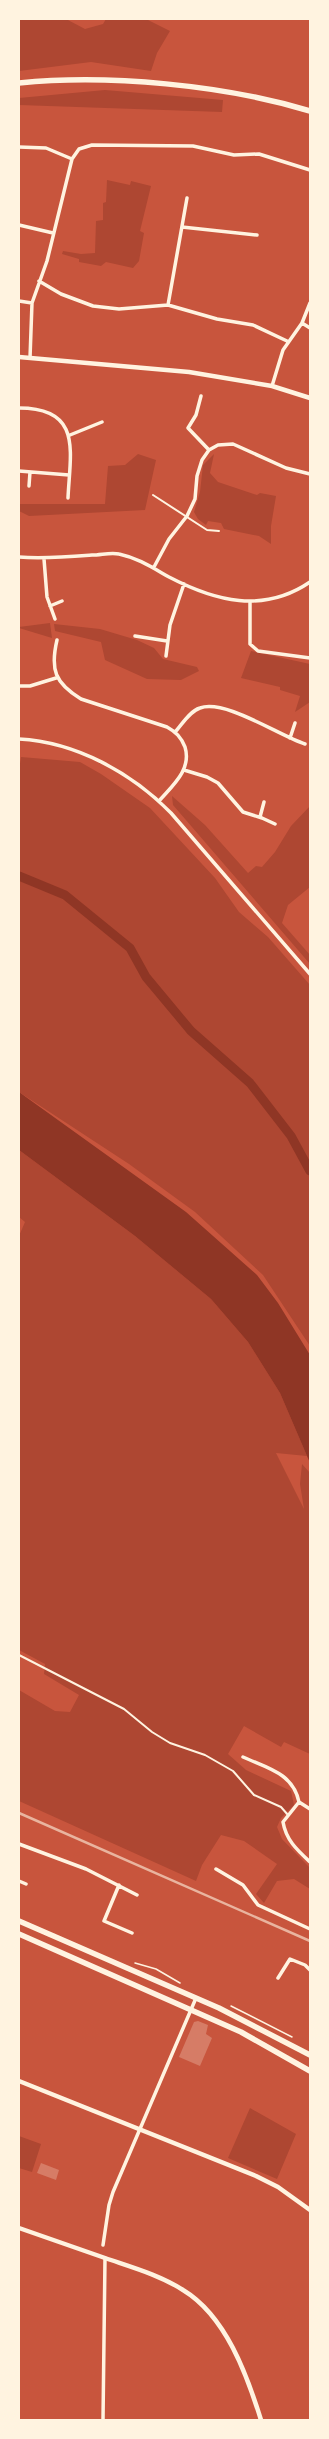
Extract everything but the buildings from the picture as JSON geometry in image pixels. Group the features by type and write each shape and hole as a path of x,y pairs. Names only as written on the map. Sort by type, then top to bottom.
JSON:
{"main road":[{"path":"19,83 44,80 120,82 173,86 262,99 310,111"},
{"path":"19,1921 262,2028 310,2055"},
{"path":"19,1934 213,2020 286,2057 310,2071"}],"street":[{"path":"30,358 32,303 47,261 72,159 79,149 92,145 192,146 234,155 259,154 310,170"},
{"path":"19,147 46,148 72,159"},
{"path":"168,305 178,259 187,198"},
{"path":"19,225 53,233"},
{"path":"182,227 257,235"},
{"path":"39,281 61,294 92,306 119,309 168,305 211,318 252,325 287,342"},
{"path":"19,302 32,303"},
{"path":"272,386 287,342 302,323 310,303"},
{"path":"302,323 310,328"},
{"path":"19,357 189,372 272,386 310,398"},
{"path":"201,396 196,415 188,428 209,450"},
{"path":"19,408 34,408 54,414 70,435 68,498"},
{"path":"70,435 102,422"},
{"path":"154,567 169,539 188,516 195,499 199,467 209,450 218,445 233,444 286,468 310,474"},
{"path":"19,471 69,475"},
{"path":"29,486 30,472"},
{"path":"19,558 44,559 117,553 131,557 154,567 184,584 230,600 250,603 280,596 310,582"},
{"path":"44,559 47,598 55,619"},
{"path":"166,656 167,641 184,584"},
{"path":"50,606 62,601"},
{"path":"250,603 250,644 258,650 310,658"},
{"path":"135,636 167,641"},
{"path":"57,640 54,656 56,678 71,693 81,699 176,732 186,752 184,770 159,801"},
{"path":"19,686 30,686 56,678"},
{"path":"176,732 199,708 214,706 241,714 305,744"},
{"path":"290,738 295,723"},
{"path":"19,739 57,746 84,754 122,773 159,801 310,974"},
{"path":"184,770 208,777 218,783 243,812 260,817 275,824"},
{"path":"260,817 264,802"},
{"path":"243,1757 286,1777 294,1786 299,1802 310,1809"},
{"path":"299,1802 283,1822 284,1832 291,1843 310,1862"},
{"path":"19,1844 86,1869 137,1895"},
{"path":"216,1869 243,1885 258,1905 310,1929"},
{"path":"19,1881 26,1884"},
{"path":"119,1885 104,1921 132,1933"},
{"path":"278,1978 290,1959 305,1965 310,1970"},
{"path":"103,2245 108,2205 196,1998"},
{"path":"19,2081 256,2176 278,2187 310,2210"},
{"path":"19,2228 105,2258 172,2284 197,2301 231,2343 261,2420"},
{"path":"103,2420 105,2258"}],"lane":[{"path":"152,495 188,516 207,530 219,531"},
{"path":"19,1655 124,1709 152,1732 170,1743 205,1756 233,1771 254,1795 281,1807 288,1815"}],"shaded area":[{"path":"19,19 66,19 85,29 103,24 106,19 146,19 170,31 157,53 151,71 91,62 19,71"},
{"path":"105,90 223,100 222,112 19,105 19,98"},
{"path":"107,180 130,185 131,181 151,186 140,231 144,233 139,261 133,268 106,262 101,266 79,262 79,259 62,254 63,251 81,254 95,253 96,221 103,220 103,203 106,202"},
{"path":"138,454 156,460 145,510 29,516 19,511 19,504 105,504 108,466 125,465"},
{"path":"214,454 210,473 218,482 257,495 260,493 276,496 271,526 271,544 259,536 224,529 221,523 208,521 206,525 198,519 194,512 200,492 203,465"},
{"path":"50,623 52,638 19,628 19,627"},
{"path":"54,624 100,629 137,640 154,648 163,659 197,667 199,671 181,680 147,679 105,660 101,642 55,631"},
{"path":"251,651 310,664 310,702 295,712 300,696 280,690 280,687 241,678"},
{"path":"21,757 80,762 101,774 150,808 215,878 239,912 268,937 310,985 310,1346 263,1275 195,1212 129,1164 19,1092 19,770"},
{"path":"172,796 205,825 248,873 256,866 262,867 275,852 291,826 310,806 310,887 288,905 282,923 310,955 310,964 173,805"},
{"path":"19,1092 186,1212 257,1275 278,1303 310,1355 310,1463 280,1393 248,1342 211,1299 135,1236 19,1150"},
{"path":"19,1150 135,1236 211,1299 248,1342 280,1393 307,1456 276,1453 304,1509 300,1484 302,1464 310,1473 310,1754 284,1742 281,1747 244,1726 228,1754 246,1770 291,1791 294,1805 281,1818 277,1827 282,1839 310,1868 310,1889 294,1879 277,1881 264,1903 256,1894 277,1864 244,1841 221,1835 202,1865 196,1881 19,1801 19,1690 55,1711 70,1712 79,1695 44,1674 45,1664 19,1650 19,1236 25,1222 19,1217"},
{"path":"250,2108 296,2134 277,2179 228,2158"},
{"path":"19,2136 41,2144 32,2172 19,2168"}],"waterway":[{"path":"19,876 65,895 130,948 146,977 191,1031 250,1083 291,1136 310,1171"}],"railway":[{"path":"19,1813 310,1941"}]}
